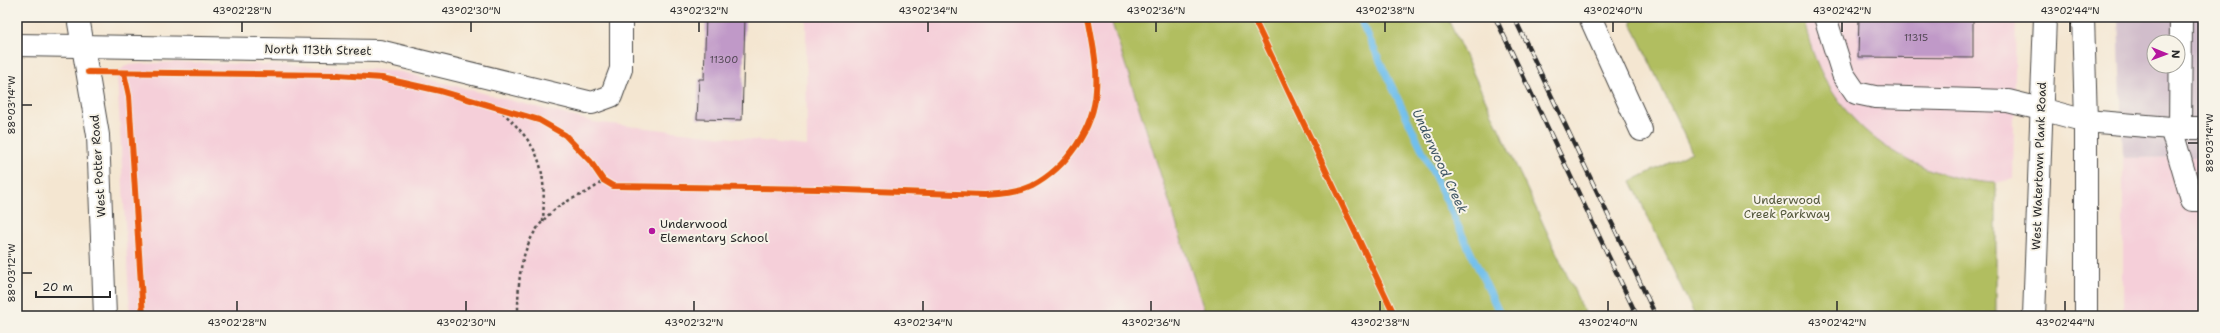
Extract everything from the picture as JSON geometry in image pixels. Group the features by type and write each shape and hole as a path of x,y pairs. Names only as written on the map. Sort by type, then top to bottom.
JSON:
{"street":[{"name":"West Potter Road","path":"78,17 84,45 98,135 105,316"},
{"name":"North 113th Street","path":"17,45 379,51 592,103 612,96 621,69 621,17"},
{"path":"1590,17 1641,130"},
{"path":"1825,17 1843,74 1856,93 1875,97 2008,101 2086,121 2176,128 2203,128"},
{"name":"West Watertown Plank Road","path":"2034,316 2040,109 2045,17"},
{"path":"2083,17 2086,121 2086,316"},
{"path":"2181,17 2176,128 2192,200 2203,200"}],"path":[{"path":"491,106 512,112"},
{"path":"498,108 522,130 535,150 543,174 543,223"},
{"path":"518,316 518,277 524,252 543,223 554,210 595,189 605,182 599,174"}],"shaded area":[{"name":"Underwood Elementary School","path":"806,17 1110,17 1206,316 130,316 117,74 126,65 174,62 347,67 402,72 594,122 807,146"},
{"path":"1804,17 2016,17 2013,179 1996,183 1985,183 1943,176 1912,163 1876,141 1854,120 1833,93 1814,56"},
{"path":"2118,17 2203,17 2203,157 2123,158"},
{"path":"2203,157 2203,316 2123,316 2123,158"}],"green space":[{"path":"1110,17 1447,17 1586,316 1206,316"},
{"name":"Underwood Creek Parkway","path":"1632,17 1804,17 1813,52 1827,83 1846,111 1870,134 1897,154 1928,169 1961,179 1996,183 1996,316 1695,316 1631,181 1692,152 1632,25"}],"building":[{"path":"706,17 745,17 742,120 697,119 699,79 704,79"},
{"path":"1859,17 1973,17 1973,58 1858,57"}],"waterway":[{"name":"Underwood Creek","path":"1359,17 1501,316"}],"railway":[{"path":"1495,17 1637,316"},
{"path":"1514,17 1656,316"}],"cycle path":[{"path":"88,72 338,75 382,78 440,91 539,120 565,135 590,161 603,180 613,186 818,189 984,195 1014,192 1032,186 1056,169 1067,158 1084,133 1094,105 1096,90 1096,71 1088,17"},
{"path":"1253,17 1395,316"},
{"path":"124,73 129,96 143,316"}],"place":[{"name":"Underwood Elementary School","path":"652,231"}]}
